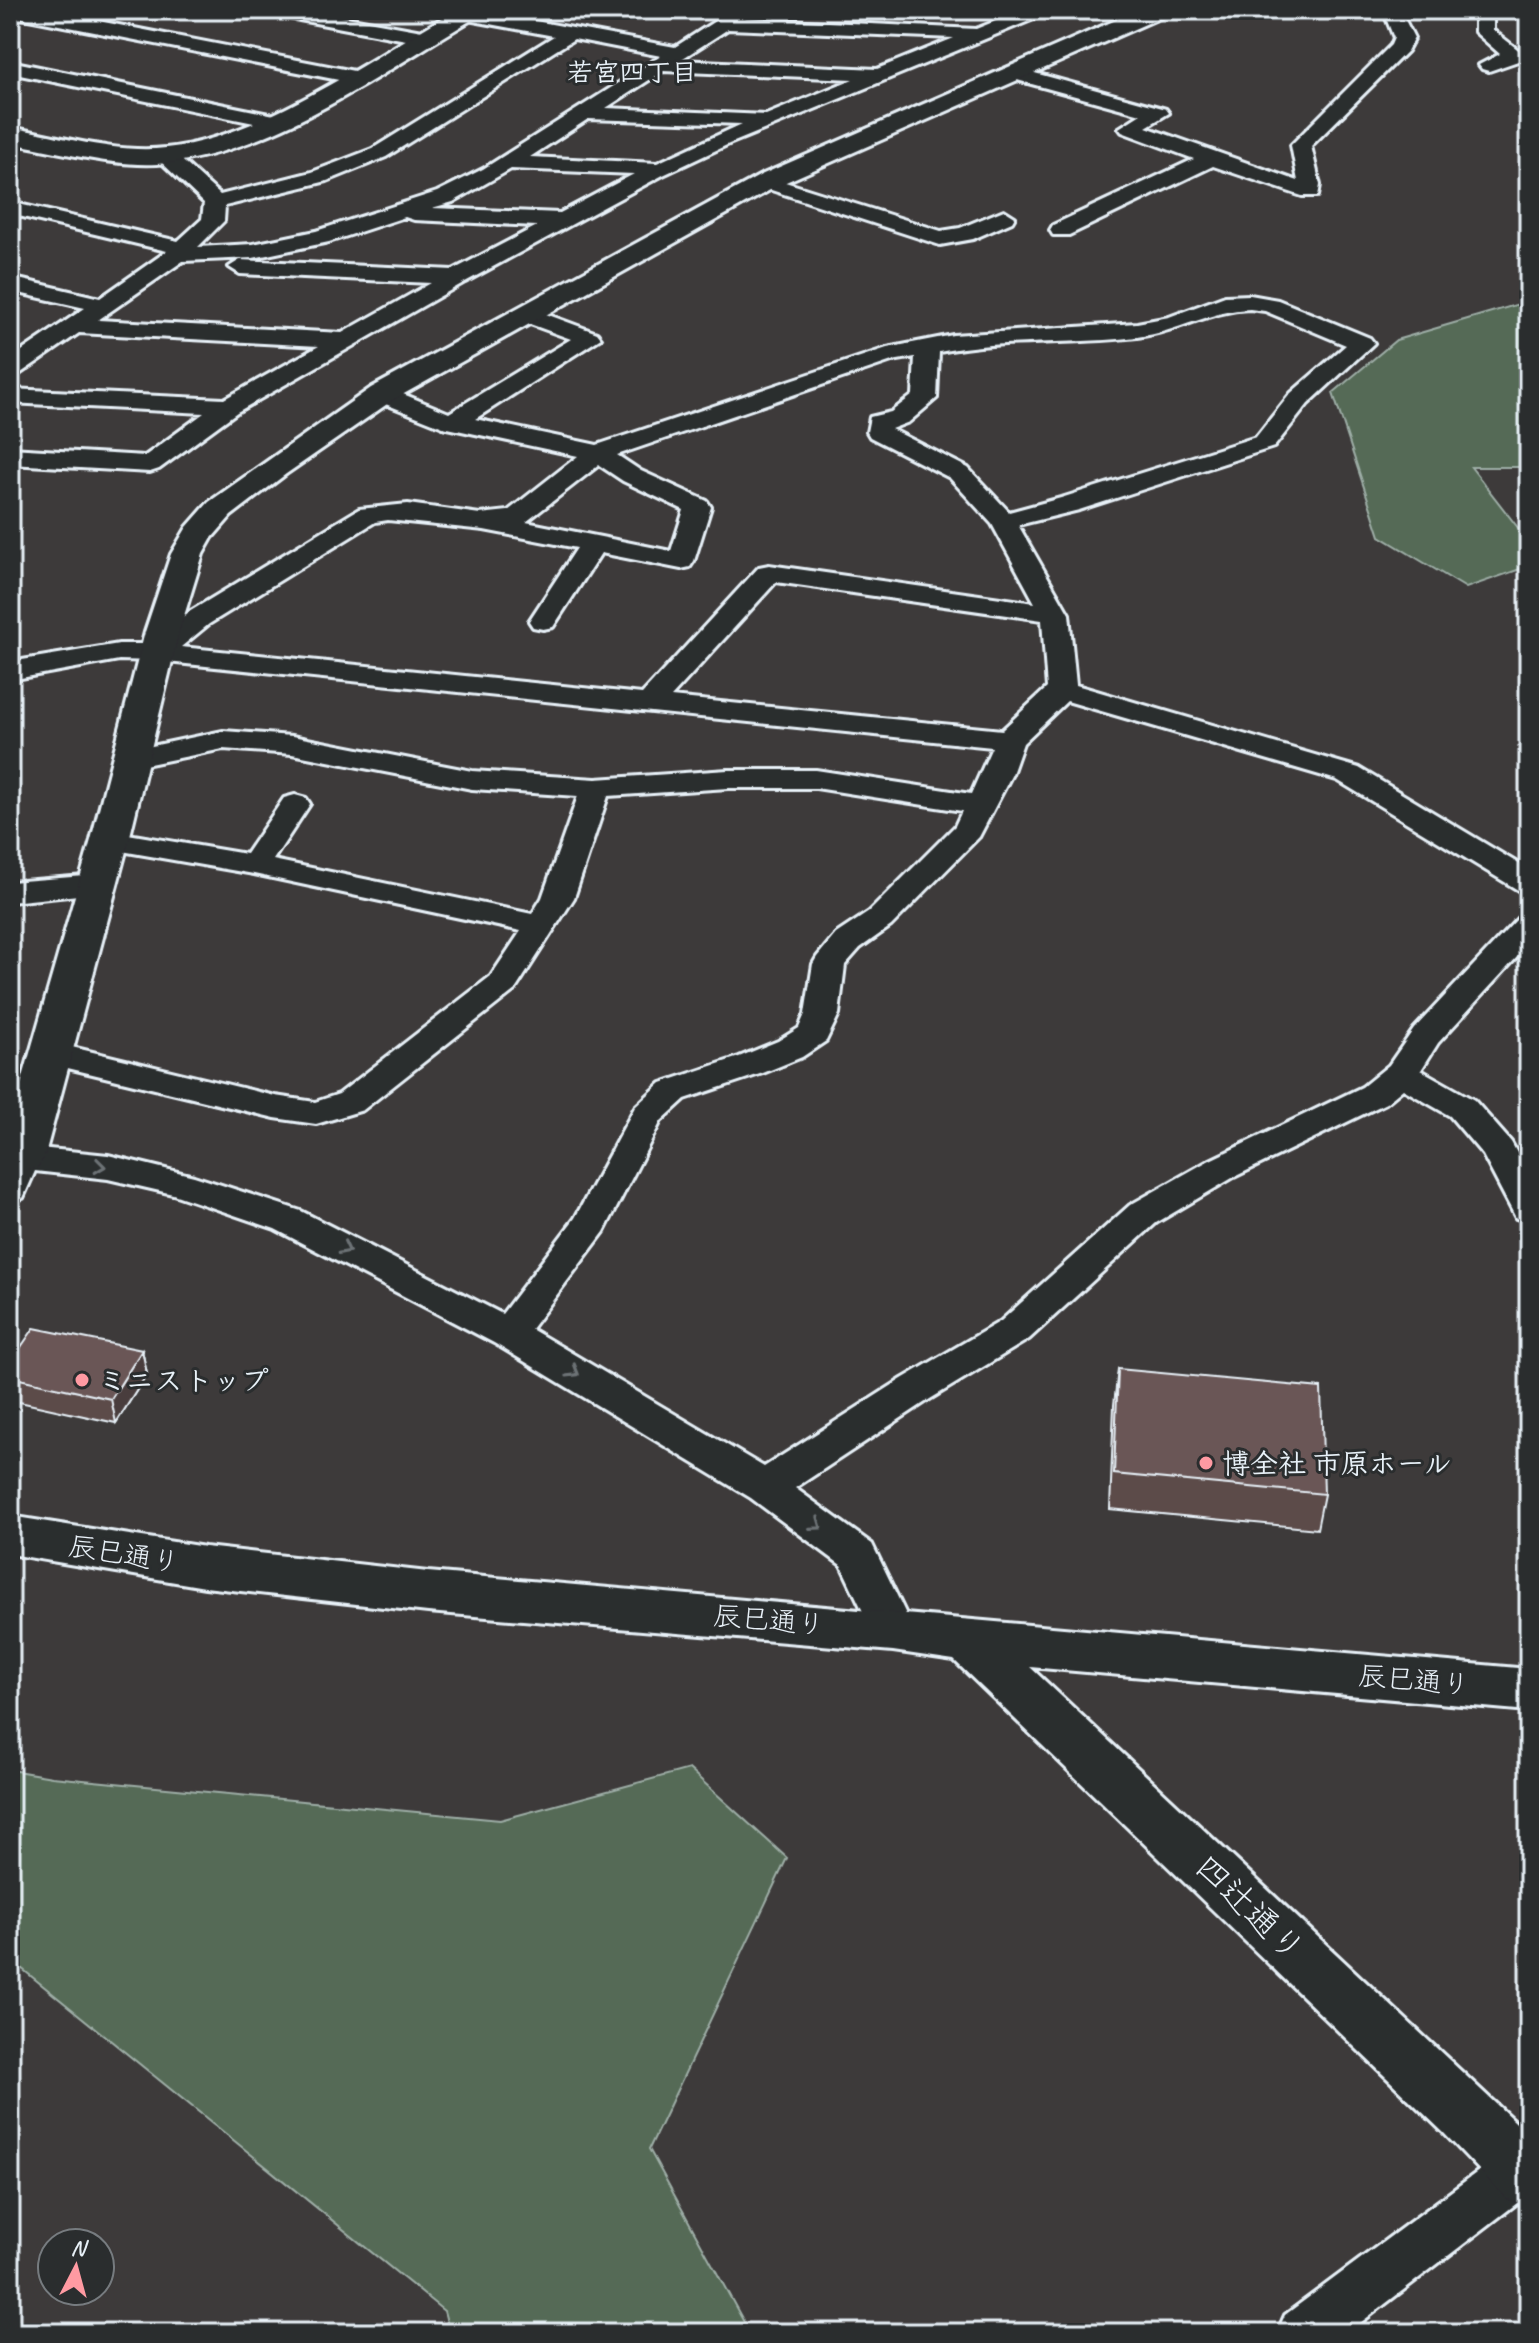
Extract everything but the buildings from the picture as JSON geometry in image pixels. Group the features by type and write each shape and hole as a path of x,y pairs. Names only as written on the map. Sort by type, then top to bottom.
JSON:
{"street":[{"path":"278,10 422,37"},
{"path":"704,10 735,16 983,34"},
{"path":"10,456 150,464 228,407 457,277 660,169 1039,10"},
{"path":"893,1631 857,1555 765,1487 508,1333 288,1220 181,1184 108,1167 14,1168 51,1053 110,840 157,653 187,554 198,534 220,509 382,394 766,182 1158,10"},
{"path":"1013,73 1159,113 1129,128 1254,176 1310,191 1300,160 1301,145 1400,47 1404,38 1395,18 1396,10"},
{"path":"13,11 354,77"},
{"path":"10,135 113,153 166,156 242,138 279,122 461,11 571,33 669,59 882,75"},
{"path":"1482,15 1529,42"},
{"path":"1482,15 1484,32 1514,56 1489,65"},
{"path":"177,255 253,251 321,237 445,197 586,113 735,16"},
{"path":"215,202 289,187 349,168 379,153 571,33"},
{"path":"10,67 279,122"},
{"path":"586,113 774,119"},
{"path":"166,156 215,202"},
{"path":"1061,230 1213,158"},
{"path":"506,162 660,169"},
{"path":"766,182 940,238 965,234 1004,217"},
{"path":"11,368 177,255 213,221 215,202"},
{"path":"10,208 177,255 457,277"},
{"path":"400,213 564,220"},
{"path":"10,284 104,306"},
{"path":"489,523 517,517 598,453 887,355 953,342 1137,330 1175,323 1225,303 1250,302 1270,305 1362,343 1294,405 1282,418 1274,437 1265,442 1070,504 1003,521"},
{"path":"452,422 589,338 527,315"},
{"path":"74,326 345,340"},
{"path":"927,347 928,387 925,398 900,417 879,422 879,432 959,473 1003,521 1055,614 1062,690"},
{"path":"157,653 199,618 368,515 388,511 426,512 681,561 698,507 632,476 598,453 452,422 382,394"},
{"path":"10,396 228,407"},
{"path":"543,621 593,545"},
{"path":"650,702 769,573 1055,614"},
{"path":"10,671 119,652 157,653 1009,740"},
{"path":"508,1333 591,1223 647,1115 673,1091 751,1065 790,1049 814,1034 822,1014 829,964 848,941 880,919 968,830 997,774 1009,740 1062,690"},
{"path":"1062,690 1348,774 1529,883"},
{"path":"130,759 223,740 292,745 472,780 596,788 728,779 816,779 981,805"},
{"path":"51,1053 275,1107 316,1113 351,1102 503,983 558,898 596,788"},
{"path":"254,865 295,804"},
{"path":"110,840 254,865 540,925"},
{"path":"10,892 97,885"},
{"path":"765,1487 916,1389 1015,1330 1143,1214 1221,1169 1374,1095 1401,1073 1426,1036 1529,925"},
{"path":"1401,1073 1462,1108 1498,1150 1529,1209"},
{"name":"辰巳通り","path":"10,1535 205,1567 428,1592 1529,1690"},
{"name":"四辻通り","path":"968,1641 1465,2112 1525,2174"},
{"path":"1304,2333 1525,2174"}],"green space":[{"path":"1529,301 1529,467 1471,467 1529,542 1529,566 1466,588 1380,536 1333,393 1396,340"},
{"path":"689,1769 787,1858 649,2149 750,2333 450,2333 444,2311 10,1959 10,1770 52,1777 500,1820"}],"place":[{"name":"ミニストップ","path":"82,1380"},
{"name":"博全社 市原ホール","path":"1206,1463"}],"district":[{"name":"若宮四丁目","path":"632,72"}]}
